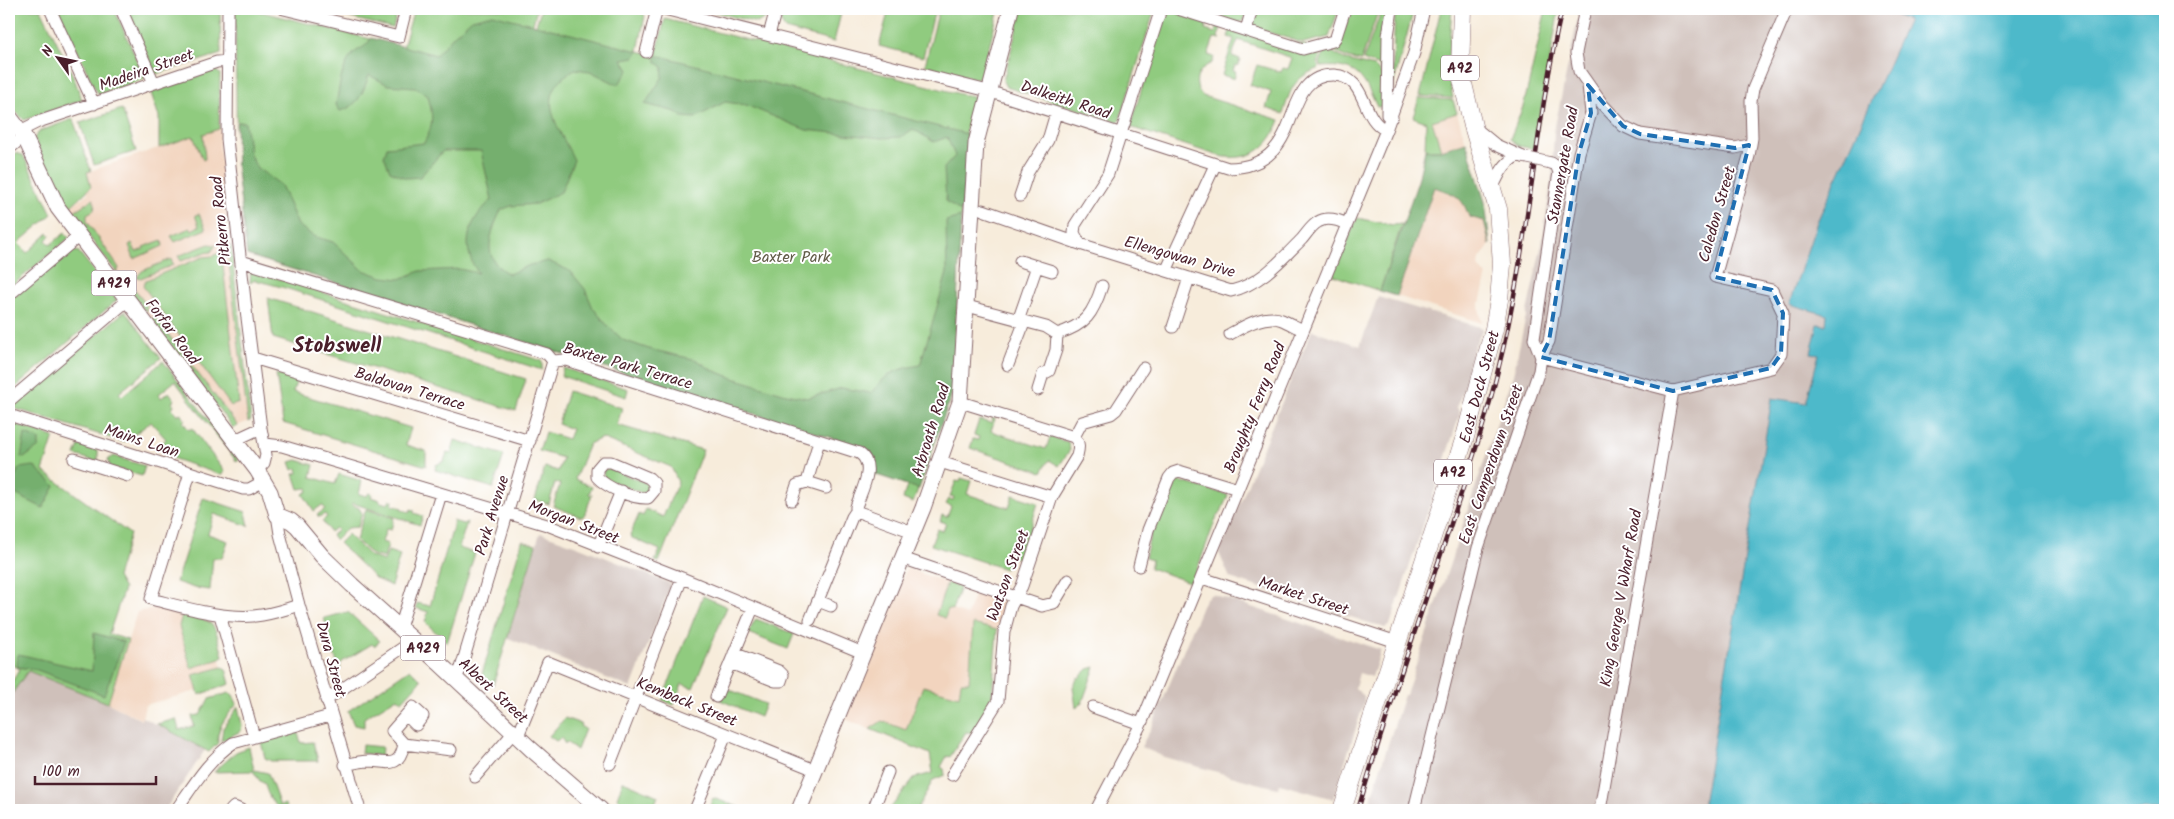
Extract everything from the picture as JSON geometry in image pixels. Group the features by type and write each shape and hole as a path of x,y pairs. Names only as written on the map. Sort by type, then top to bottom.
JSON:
{"highway":[{"name":"East Dock Street","path":"1342,810 1465,437 1494,329 1499,300 1502,264 1498,208 1473,126 1460,71 1462,9"}],"main road":[{"name":"Arbroath Road","path":"801,810 815,770 913,532 940,462 960,402 968,306 976,143 988,91 1011,9"},
{"name":"Forfar Road","path":"9,116 22,134 51,196 78,237 260,475 273,500 277,515"},
{"name":"Albert Street","path":"277,515 297,526 322,556 601,810"}],"street":[{"path":"50,9 94,104"},
{"path":"121,9 154,83"},
{"name":"Pitkerro Road","path":"228,9 227,138 261,428 265,444 266,455 260,475"},
{"path":"284,9 399,37 406,9"},
{"path":"646,52 657,9"},
{"name":"Dalkeith Road","path":"664,9 988,91 1228,168 1241,168 1267,156 1277,148 1285,135 1303,88 1322,76 1347,78 1362,93 1370,115 1377,124 1386,130"},
{"path":"769,35 776,9"},
{"path":"1080,244 1074,233 1075,224 1108,174 1161,9"},
{"path":"1178,9 1303,49 1333,40 1336,37 1345,9"},
{"path":"1246,30 1252,9"},
{"path":"1392,9 1388,36 1387,115 1392,117"},
{"name":"Broughty Ferry Road","path":"1096,810 1142,724 1392,117 1414,53 1424,9"},
{"name":"Stannergate Road","path":"1540,357 1549,341 1579,153 1591,113 1588,85 1579,71 1576,53 1585,9"},
{"name":"Caledon Street","path":"1673,391 1771,368 1781,354 1783,313 1772,290 1715,277 1749,156 1749,145 1752,138 1751,101 1753,89 1787,9"},
{"name":"Madeira Street","path":"9,149 22,134 38,122 217,62 228,61"},
{"path":"1588,85 1603,105 1623,126 1640,134 1735,148 1749,145"},
{"path":"1020,196 1028,172 1048,140 1056,113"},
{"name":"East Camperdown Street","path":"1414,810 1478,548 1531,395 1540,357 1534,339 1559,172 1556,165 1551,162 1520,156 1496,145 1473,126"},
{"path":"1493,187 1502,168 1510,160 1520,156"},
{"path":"1167,269 1215,165"},
{"name":"Ellengowan Drive","path":"983,210 1080,244 1167,269 1231,291 1258,280 1283,258 1318,221 1333,218 1347,224"},
{"path":"9,295 78,237"},
{"name":"Baxter Park Terrace","path":"241,261 546,354 553,361 566,360 859,453 865,457 868,469 856,511"},
{"path":"1020,261 1052,271"},
{"path":"1008,366 1036,266"},
{"path":"1174,327 1175,309 1189,278"},
{"path":"968,306 1046,328 1057,334 1078,327 1088,317 1095,306 1102,286"},
{"path":"9,401 128,300"},
{"path":"1230,334 1248,324 1270,318 1281,319 1303,330"},
{"path":"1038,390 1043,374 1049,371 1056,350 1057,334"},
{"path":"1540,357 1673,391"},
{"name":"Baldovan Terrace","path":"253,358 530,441"},
{"name":"Park Avenue","path":"456,678 461,668 553,361"},
{"path":"967,404 1076,440 1082,422 1111,414 1116,410 1143,368"},
{"name":"King George V Wharf Road","path":"1600,810 1673,391"},
{"name":"Mains Loan","path":"9,415 243,489 249,489 260,475"},
{"path":"234,441 261,428"},
{"name":"Watson Street","path":"952,775 998,701 1004,632 1011,606 1016,597 1052,497 1077,456 1076,440"},
{"path":"807,482 819,441"},
{"name":"Morgan Street","path":"265,444 282,446 547,525 598,547 682,578 863,654"},
{"path":"101,467 108,446"},
{"path":"74,459 128,476"},
{"path":"603,462 611,462 643,475 654,483 654,492 648,498 640,498 621,490 602,483 597,477 597,469 603,462"},
{"path":"940,462 1052,497"},
{"path":"1139,566 1148,530 1169,478 1173,473 1179,472 1238,489"},
{"path":"190,473 151,599 194,610 220,614 260,616 299,605"},
{"path":"792,500 797,485 807,482 826,488"},
{"path":"598,547 621,490"},
{"path":"400,628 441,494"},
{"path":"810,620 856,511 913,532"},
{"name":"Dura Street","path":"277,515 280,534 330,716 360,810"},
{"path":"902,558 1042,606 1054,604 1065,595 1068,580"},
{"path":"610,764 682,578"},
{"name":"Market Street","path":"1202,578 1397,642"},
{"path":"818,601 831,606"},
{"path":"716,697 753,608"},
{"path":"220,614 254,737"},
{"path":"326,700 414,640"},
{"name":"Kemback Street","path":"516,734 548,662 815,770"},
{"path":"1093,707 1142,724"},
{"path":"406,715 392,731 404,744 451,750"},
{"path":"176,810 198,778 222,751 233,744 330,716"},
{"path":"475,777 516,734"},
{"path":"695,810 726,735"},
{"path":"345,764 369,761 393,763 399,758 404,744"},
{"path":"873,810 889,780"},
{"path":"232,810 234,807 241,810"}],"highlighted area":[{"path":"1588,85 1623,126 1640,134 1735,148 1749,145 1715,277 1772,290 1783,313 1781,354 1771,368 1673,391 1541,357 1549,341 1579,153 1591,113"}],"shaded area":[{"path":"1580,9 1896,9 1894,14 1908,20 1817,222 1789,304 1827,315 1826,326 1818,325 1811,353 1819,353 1806,403 1772,398 1702,810 1367,810 1404,695 1406,695 1513,375 1542,244 1552,175 1554,131"},
{"path":"1457,113 1466,142 1441,150 1432,121"},
{"path":"220,127 219,145 224,195 251,420 233,428 68,209 88,193 87,172"},
{"path":"1433,187 1458,196 1465,205 1469,217 1484,221 1490,245 1479,260 1478,267 1487,275 1479,307 1482,323 1397,296"},
{"path":"1378,297 1483,328 1474,347 1469,367 1468,384 1463,390 1457,407 1460,414 1390,625 1385,628 1230,578 1219,553 1312,330 1360,346"},
{"path":"540,533 671,584 631,688 508,638"},
{"path":"909,569 960,587 952,610 967,615 975,593 1003,602 1004,605 996,639 959,696 930,754 845,719 906,570"},
{"path":"1212,594 1381,650 1372,677 1359,673 1355,688 1364,696 1364,703 1333,799 1280,784 1278,788 1256,783 1164,757 1141,747 1153,724 1205,599"},
{"path":"156,608 209,620 214,626 223,656 220,660 222,667 226,669 230,684 199,695 197,691 145,705 142,720 108,703 137,612"},
{"path":"27,671 108,703 141,720 142,717 205,750 165,810 9,810 9,698"}],"green space":[{"path":"9,9 41,9 74,78 82,100 24,120 9,105"},
{"path":"58,9 114,9 144,75 144,79 100,94 97,93"},
{"path":"126,9 220,9 221,54 156,74"},
{"name":"Baxter Park","path":"250,9 403,47 414,9 537,9 533,24 536,25 541,9 628,9 643,13 645,16 638,51 656,55 665,19 976,98 965,133 971,135 961,212 953,390 913,503 903,499 907,485 874,474 872,458 861,447 247,255 237,170 235,10"},
{"path":"313,9 398,9 393,28"},
{"path":"705,9 769,9 767,17 757,23"},
{"path":"784,9 842,9 834,42 785,29 780,21"},
{"path":"889,9 914,9 934,14 923,57 879,46"},
{"path":"939,9 999,9 981,76 976,79 925,65"},
{"path":"1022,9 1155,9 1119,122 1006,87 1003,81"},
{"path":"1195,9 1247,9 1243,21 1239,23"},
{"path":"1257,9 1339,9 1329,37 1303,43 1255,28 1253,26"},
{"path":"1350,9 1379,9 1361,61 1347,58 1330,48 1342,36"},
{"path":"1382,9 1389,9 1385,73 1377,65 1363,60"},
{"path":"1395,9 1414,9 1392,89"},
{"path":"1441,9 1452,9 1449,42 1449,76 1453,98 1420,96"},
{"path":"1546,9 1559,9 1534,149 1519,146 1510,139 1524,104"},
{"path":"1167,10 1207,23 1205,30 1215,33 1217,27 1221,28 1218,37 1220,39 1214,38 1208,55 1214,57 1212,63 1203,69 1197,77 1197,87 1203,96 1280,120 1270,139 1257,151 1240,157 1219,156 1130,127"},
{"path":"492,14 638,51 635,57 622,59 629,70 618,85 590,71 575,69 562,79 554,89 552,111 561,135 574,160 561,192 536,204 511,206 501,210 490,245 494,261 509,274 530,265 548,261 570,271 585,289 593,308 623,340 649,349 697,360 712,370 786,394 807,398 842,388 871,393 882,380 892,373 920,365 947,273 946,221 961,217 953,390 919,489 874,474 872,458 861,447 247,255 237,170 236,122 245,122 250,155 257,168 281,185 298,225 313,236 333,242 363,270 382,277 400,279 420,271 459,269 478,273 472,263 469,250 469,234 480,212 492,200 481,151 443,151 420,177 406,178 390,171 384,156 387,147 424,143 432,120 428,96 415,87 388,85 369,75 362,93 352,106 340,111 336,105 341,78 346,64 354,53 365,46 371,38 436,55 472,19"},
{"path":"1230,31 1324,49 1317,63 1319,68 1303,76 1294,86 1283,114 1266,108 1271,92 1250,85 1257,65 1281,72 1283,68 1288,69 1292,58 1238,40 1232,56 1240,59 1238,66 1235,65 1233,71 1236,72 1234,79 1222,75 1234,39 1228,37"},
{"path":"1327,49 1346,60 1375,67 1385,77 1384,106 1377,107 1363,80 1351,70 1321,67 1320,62"},
{"path":"656,55 971,135 961,212 946,201 944,168 955,156 947,137 934,142 913,129 901,137 882,138 806,130 746,105 725,102 695,118 682,117 676,112 645,104 662,78 663,67 656,62"},
{"path":"215,70 220,74 219,129 203,134 205,159 203,160 193,136 159,148 159,117 151,93"},
{"path":"1419,98 1453,100 1457,113 1432,121 1441,150 1425,150 1426,122 1413,117"},
{"path":"122,109 136,151 94,165 80,123"},
{"path":"73,119 91,171 87,172 91,187 68,209 58,193 34,138 40,131"},
{"path":"1466,142 1485,202 1490,245 1484,221 1469,217 1463,204 1456,196 1434,187 1397,296 1380,291 1418,181 1425,150 1441,150"},
{"path":"16,153 23,155 52,214 18,243 27,253 48,233 50,236 46,240 50,245 65,233 69,238 9,288 9,159"},
{"path":"93,199 94,210 87,214 87,221 119,268 117,273 71,213"},
{"path":"199,214 206,229 175,242 171,236 199,226 195,215"},
{"path":"1357,218 1393,225 1402,224 1380,291 1333,275"},
{"path":"162,240 163,246 134,259 129,245 132,243 136,252 144,249 143,247"},
{"path":"209,244 216,245 211,252 181,261 178,256"},
{"path":"227,246 231,246 251,420 248,422"},
{"path":"72,247 76,252 78,251 117,300 9,393 9,301"},
{"path":"219,253 222,257 239,403 231,406 143,286 146,280 203,257"},
{"path":"171,259 173,265 141,278 137,277 142,271"},
{"path":"251,271 542,361 542,370 285,288 255,280 250,283"},
{"path":"125,276 147,306 146,312 121,279"},
{"path":"268,298 526,379 516,411 273,338"},
{"path":"125,311 161,358 119,393 122,396 163,361 239,460 237,462 175,381 159,394 161,398 169,392 175,400 172,402 174,405 172,408 177,415 180,413 185,420 183,422 189,430 192,428 225,472 221,475 172,458 174,451 159,446 166,439 151,422 124,442 10,407"},
{"path":"155,317 238,426 233,428 151,319"},
{"path":"563,368 628,389 626,397 561,376"},
{"path":"276,374 297,379 293,392 411,428 406,445 426,451 426,466 283,423"},
{"path":"568,391 622,408 617,425 703,450 659,562 655,561 660,550 632,538 630,535 639,514 643,516 646,509 663,517 678,482 671,467 602,438 589,444 575,479 592,487 589,494 592,495 584,516 581,517 553,506 560,484 555,483 549,504 535,500 545,467 558,471 563,458 539,451 545,432 568,439 572,429 558,424"},
{"path":"993,418 995,419 991,431 1046,449 1050,437 1068,442 1070,450 1059,466 1049,460 1042,472 970,448 973,439 978,440 979,437 974,435 979,420 991,423"},
{"path":"9,422 54,437 43,471 130,534 117,577 124,589 109,634 128,640 108,703 28,671 9,698 9,686 20,669 9,664"},
{"path":"25,434 39,439 39,447 24,458 21,457"},
{"path":"455,440 504,455 493,488 435,470 436,465 444,461 447,453 451,454"},
{"path":"79,445 98,451 98,460 94,461 75,455"},
{"path":"113,456 145,466 142,476 110,467 108,460"},
{"path":"297,460 314,465 311,477 335,484 339,474 362,481 359,494 367,496 369,493 372,494 371,497 380,500 380,502 388,504 390,500 393,501 392,505 402,508 402,510 410,512 411,509 414,510 414,513 423,516 420,525 352,503 362,513 358,527 347,528 336,540 332,535 338,530 335,528 330,532 322,521 327,517 325,514 319,517 317,515 325,509 322,505 314,511 303,494 308,491 307,488 299,489 294,474 298,473 297,468 293,470 290,462"},
{"path":"34,466 55,486 43,508 9,491 19,468"},
{"path":"608,468 646,483 648,490 642,493 604,478 603,471"},
{"path":"961,478 971,481 967,494 1009,508 1013,495 1038,503 1021,559 1010,556 1005,569 931,545 937,529 943,531 946,523 940,521 942,515 947,517 951,507 946,504 949,499 953,500 954,497 950,496 956,481 960,482"},
{"path":"1172,479 1228,495 1221,512 1217,516 1192,583 1150,568 1152,560 1145,558 1151,532"},
{"path":"203,498 246,512 249,526 214,514 208,534 228,541 222,558 213,558 210,590 194,588 176,582"},
{"path":"366,509 394,518 391,530 386,529 382,542 388,544 384,558 372,555 356,540"},
{"path":"453,521 463,524 467,522 459,548 475,553 447,643 425,622 428,612 416,608 417,603 430,606 454,524"},
{"path":"348,534 370,556 384,561 388,551 400,555 391,586 376,579 339,543"},
{"path":"522,541 536,545 493,685 482,674"},
{"path":"947,583 960,587 952,610 948,609 945,618 936,615"},
{"path":"703,596 727,607 693,688 682,684 674,705 662,700"},
{"path":"348,612 380,641 342,662 339,670 324,618"},
{"path":"182,615 202,619 212,625 223,656 220,659 191,668 179,626"},
{"path":"756,619 794,634 788,649 748,633"},
{"path":"973,624 997,630 991,703 972,733 966,732 950,757 947,756 941,767 944,769 945,775 933,780 917,810 889,810 914,778 933,773 930,754 870,729 882,721 906,730 923,686 959,696 961,682 969,682"},
{"path":"94,633 124,642 104,695 37,670 17,667 18,654 92,671"},
{"path":"222,667 226,669 230,684 199,695 193,675"},
{"path":"1095,667 1082,703 1076,708 1073,687 1078,677 1088,669"},
{"path":"410,669 421,680 402,701 397,698 364,718 364,727 354,725 348,711"},
{"path":"725,688 765,704 760,717 720,700"},
{"path":"229,693 233,695 237,704 220,727 218,743 209,752 157,724 176,719 179,730 194,726 192,716 200,715 209,699"},
{"path":"238,707 242,725 241,731 221,741 223,728"},
{"path":"565,718 581,724 580,726 585,729 577,750 566,742 565,744 561,738 556,741 549,736"},
{"path":"298,732 301,743 313,742 318,761 271,761 265,758 261,742"},
{"path":"362,745 382,747 381,756 361,753"},
{"path":"249,747 254,770 268,773 280,806 285,804 287,810 275,805 265,784 260,781 253,771 214,772 236,752"},
{"path":"623,781 658,796 654,806 663,810 630,810 617,798"},
{"path":"713,798 747,810 708,810"}],"water":[{"path":"1896,9 2165,9 2165,810 1702,810 1772,398 1806,403 1819,354 1811,353 1818,324 1826,325 1827,315 1789,304 1817,222 1908,20 1893,14"}],"railway":[{"path":"1358,810 1378,743 1473,458 1492,392 1517,280 1544,99 1562,9"}],"district":[{"name":"Stobswell","path":"337,345"}]}
